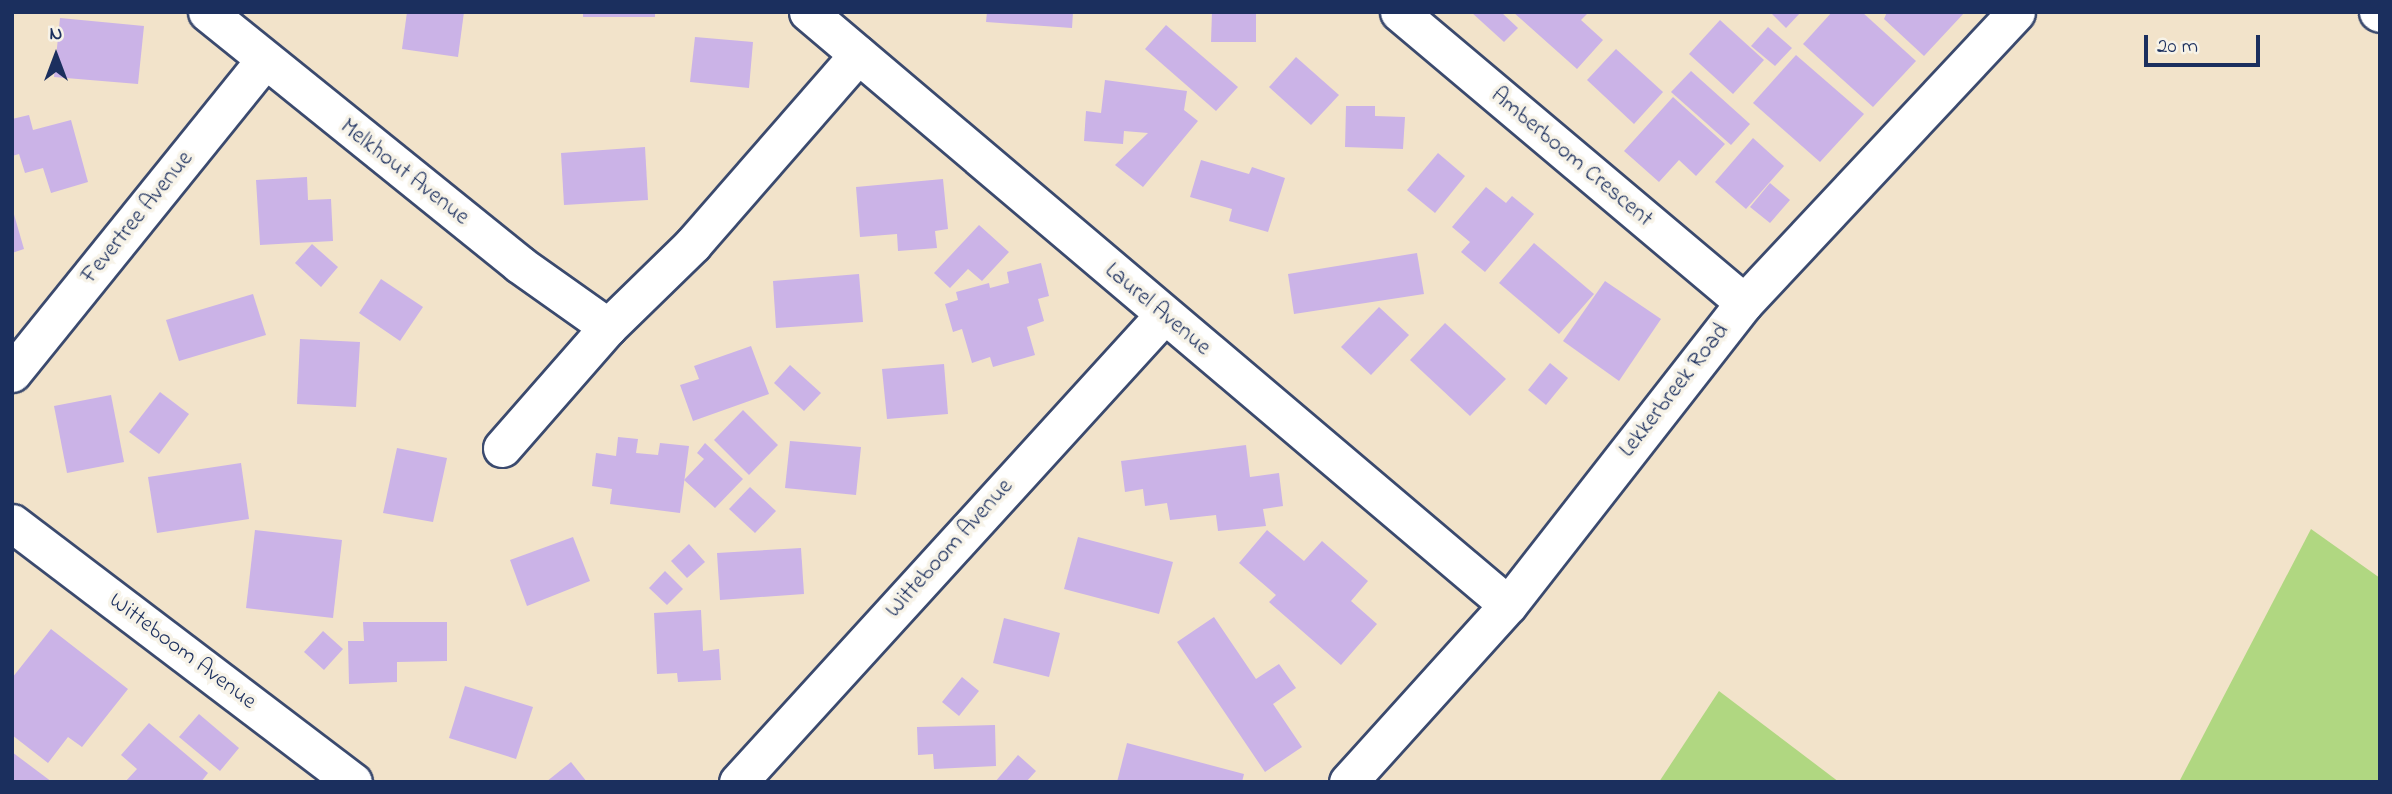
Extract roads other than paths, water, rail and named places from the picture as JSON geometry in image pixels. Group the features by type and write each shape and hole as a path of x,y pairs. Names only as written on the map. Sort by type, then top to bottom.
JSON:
{"street":[{"name":"Melkhout Avenue","path":"207,12 263,62 519,264 608,327"},
{"name":"Laurel Avenue","path":"808,12 1163,316 1508,605"},
{"name":"Amberboom Crescent","path":"1399,12 1744,303"},
{"name":"Lekkerbreek Road","path":"1348,782 1508,605 1744,303 2016,12"},
{"path":"502,448 608,327 693,244 859,55"},
{"name":"Fevertree Avenue","path":"12,373 263,62"},
{"name":"Witteboom Avenue","path":"738,782 1163,316"},
{"name":"Witteboom Avenue","path":"12,523 353,782"}]}
